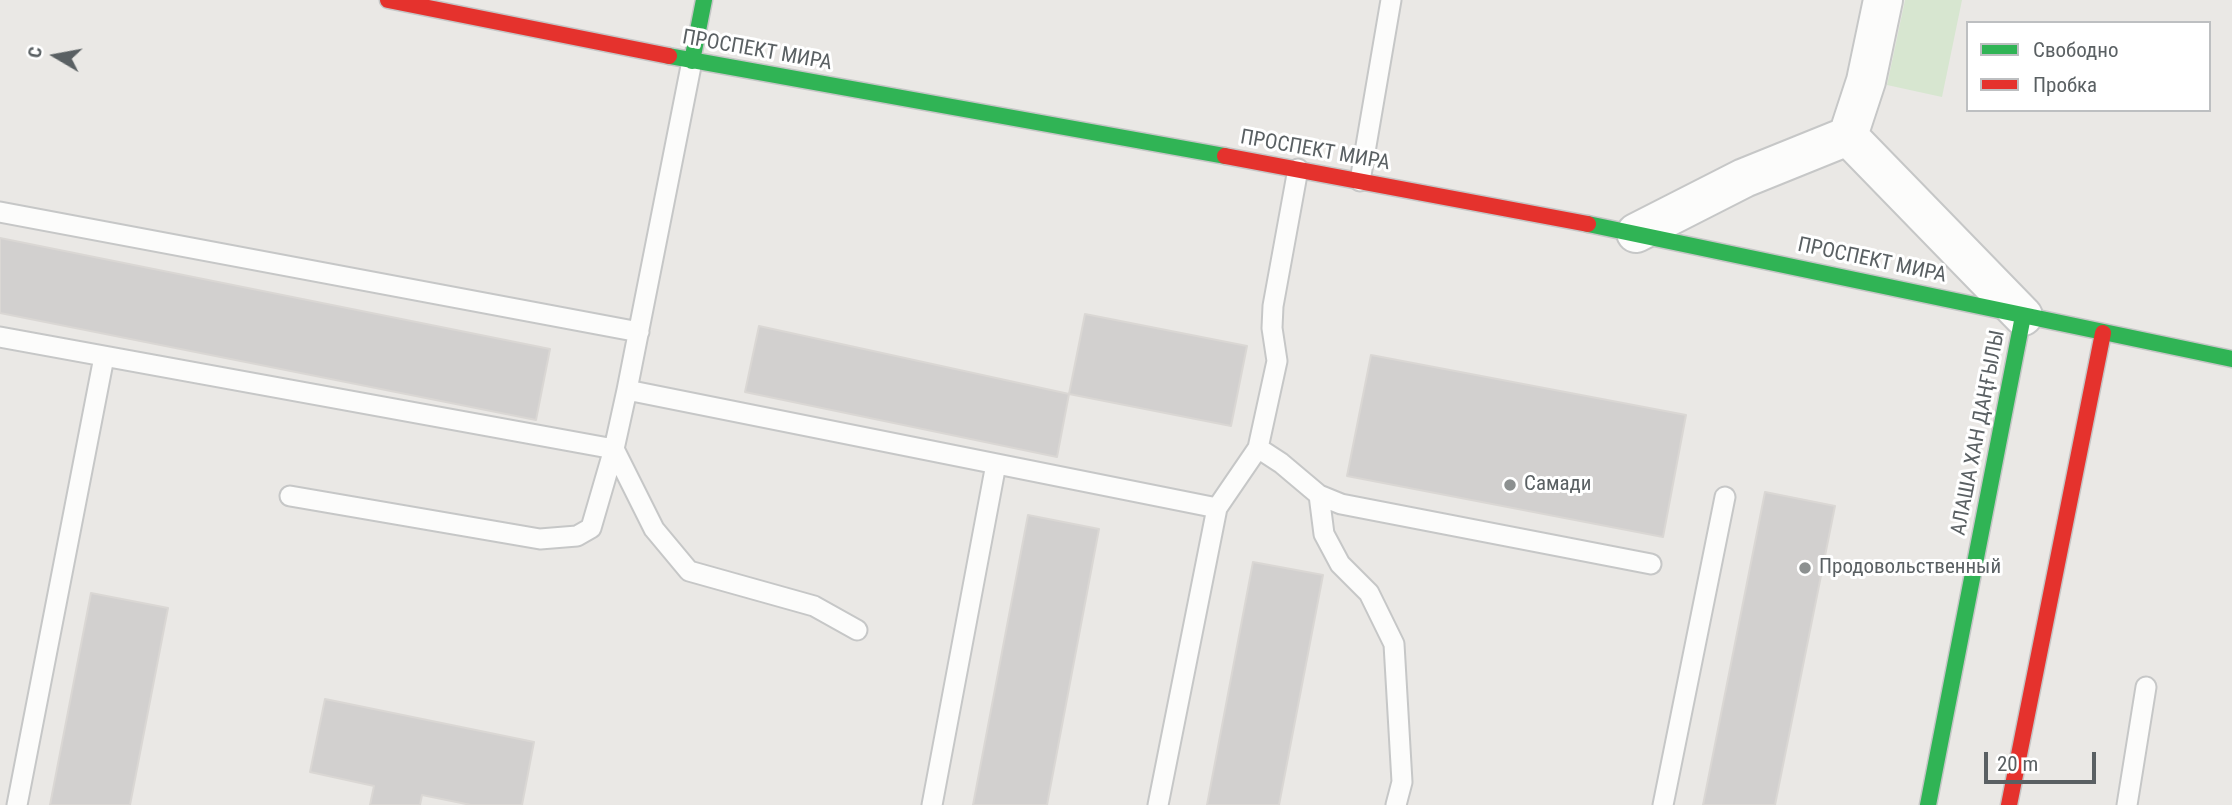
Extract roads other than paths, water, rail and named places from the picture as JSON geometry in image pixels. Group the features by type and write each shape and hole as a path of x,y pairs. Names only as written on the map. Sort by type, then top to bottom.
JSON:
{"street":[{"name":"ПРОСПЕКТ МИРА","path":"388,0 692,61 1360,180 1636,233 2232,359"},
{"path":"692,61 704,0"},
{"path":"1636,233 1744,178 1848,136 1866,81 1883,0"},
{"path":"1848,136 2023,316"},
{"name":"АЛАША ХАН ДАҢҒЫЛЫ","path":"1928,805 2023,316"},
{"path":"2008,805 2103,333"}],"lane":[{"path":"1360,180 1391,0"},
{"path":"290,496 540,538 577,536 591,528 614,449 627,390 692,61"},
{"path":"1158,805 1217,508 1258,448 1278,361 1272,328 1273,306 1298,169"},
{"path":"0,212 639,332"},
{"path":"0,337 614,449"},
{"path":"17,805 104,357"},
{"path":"627,390 1217,508"},
{"path":"1258,448 1281,463 1319,495 1342,504 1651,564"},
{"path":"614,449 654,529 689,571 814,606 856,630"},
{"path":"932,805 996,464"},
{"path":"1319,495 1324,534 1340,564 1369,593 1394,644 1402,782 1396,805"},
{"path":"1664,805 1725,497"},
{"path":"2127,805 2146,687"}],"place":[{"name":"Самади","path":"1510,485"},
{"name":"Продовольственный","path":"1805,568"}]}
